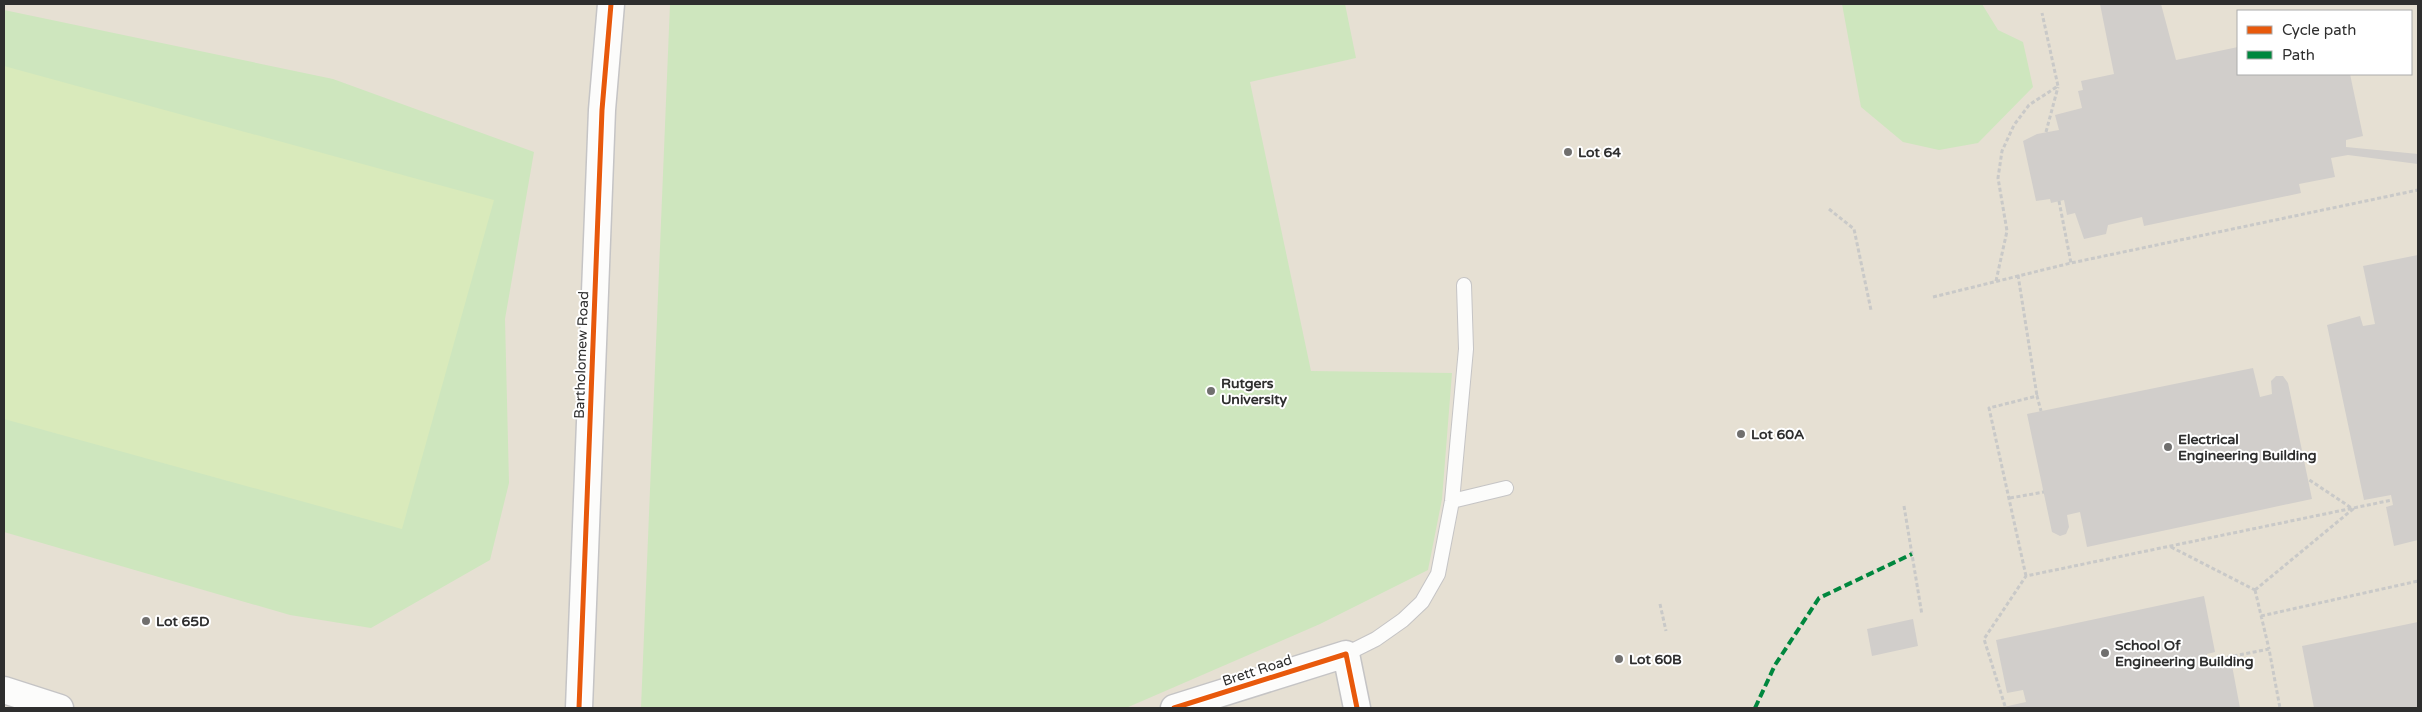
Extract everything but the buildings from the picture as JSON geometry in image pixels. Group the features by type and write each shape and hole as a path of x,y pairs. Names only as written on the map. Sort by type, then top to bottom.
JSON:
{"street":[{"name":"Bartholomew Road","path":"578,708 602,110 611,4"},
{"name":"Brett Road","path":"1174,708 1346,654"},
{"path":"1346,654 1356,708"},
{"path":"4,690 60,708"}],"lane":[{"path":"1346,654 1376,639 1403,620 1422,602 1438,574 1452,501 1466,349 1464,285"},
{"path":"1452,501 1506,488"}],"path":[{"path":"2042,13 2058,86 2046,132"},
{"path":"1996,281 2007,231 1998,178 2002,151 2014,125 2029,105 2058,86"},
{"path":"1933,297 2071,263 2418,190"},
{"path":"2059,201 2071,263"},
{"path":"1829,208 1854,229 1871,310"},
{"path":"2018,276 2041,411"},
{"path":"2026,576 1990,408 2037,396"},
{"path":"2308,479 2353,509"},
{"path":"2010,498 2044,492"},
{"path":"2005,706 1984,639 2026,576 2392,500"},
{"path":"1904,506 1922,615"},
{"path":"2255,590 2353,509"},
{"path":"2170,547 2255,590"},
{"path":"2261,616 2418,581"},
{"path":"2255,590 2280,708"},
{"path":"1660,604 1666,631"},
{"path":"2208,661 2269,649"}],"shaded area":[{"name":"Rutgers University","path":"4,4 2418,4 2418,708 4,708"}],"green space":[{"path":"670,4 1345,4 1356,58 1250,82 1311,371 1452,373 1442,499 1428,570 1320,624 1126,708 641,708"},
{"path":"1842,4 1982,4 1998,30 2023,42 2033,87 1978,143 1939,150 1903,142 1861,107"},
{"path":"4,10 333,79 534,152 505,319 509,483 490,560 371,628 290,615 4,532"},
{"path":"4,66 494,200 402,529 4,419"}],"marked path":[{"path":"1755,708 1775,665 1819,598 1912,554"}],"cycle path":[{"path":"579,708 602,110 611,4"},
{"path":"1174,708 1346,654 1357,708"}],"place":[{"name":"Lot 64","path":"1568,152"},
{"name":"Rutgers University","path":"1211,391"},
{"name":"Lot 60A","path":"1741,434"},
{"name":"Electrical Engineering Building","path":"2168,447"},
{"name":"Lot 65D","path":"146,621"},
{"name":"School Of Engineering Building","path":"2105,653"},
{"name":"Lot 60B","path":"1619,659"}]}
